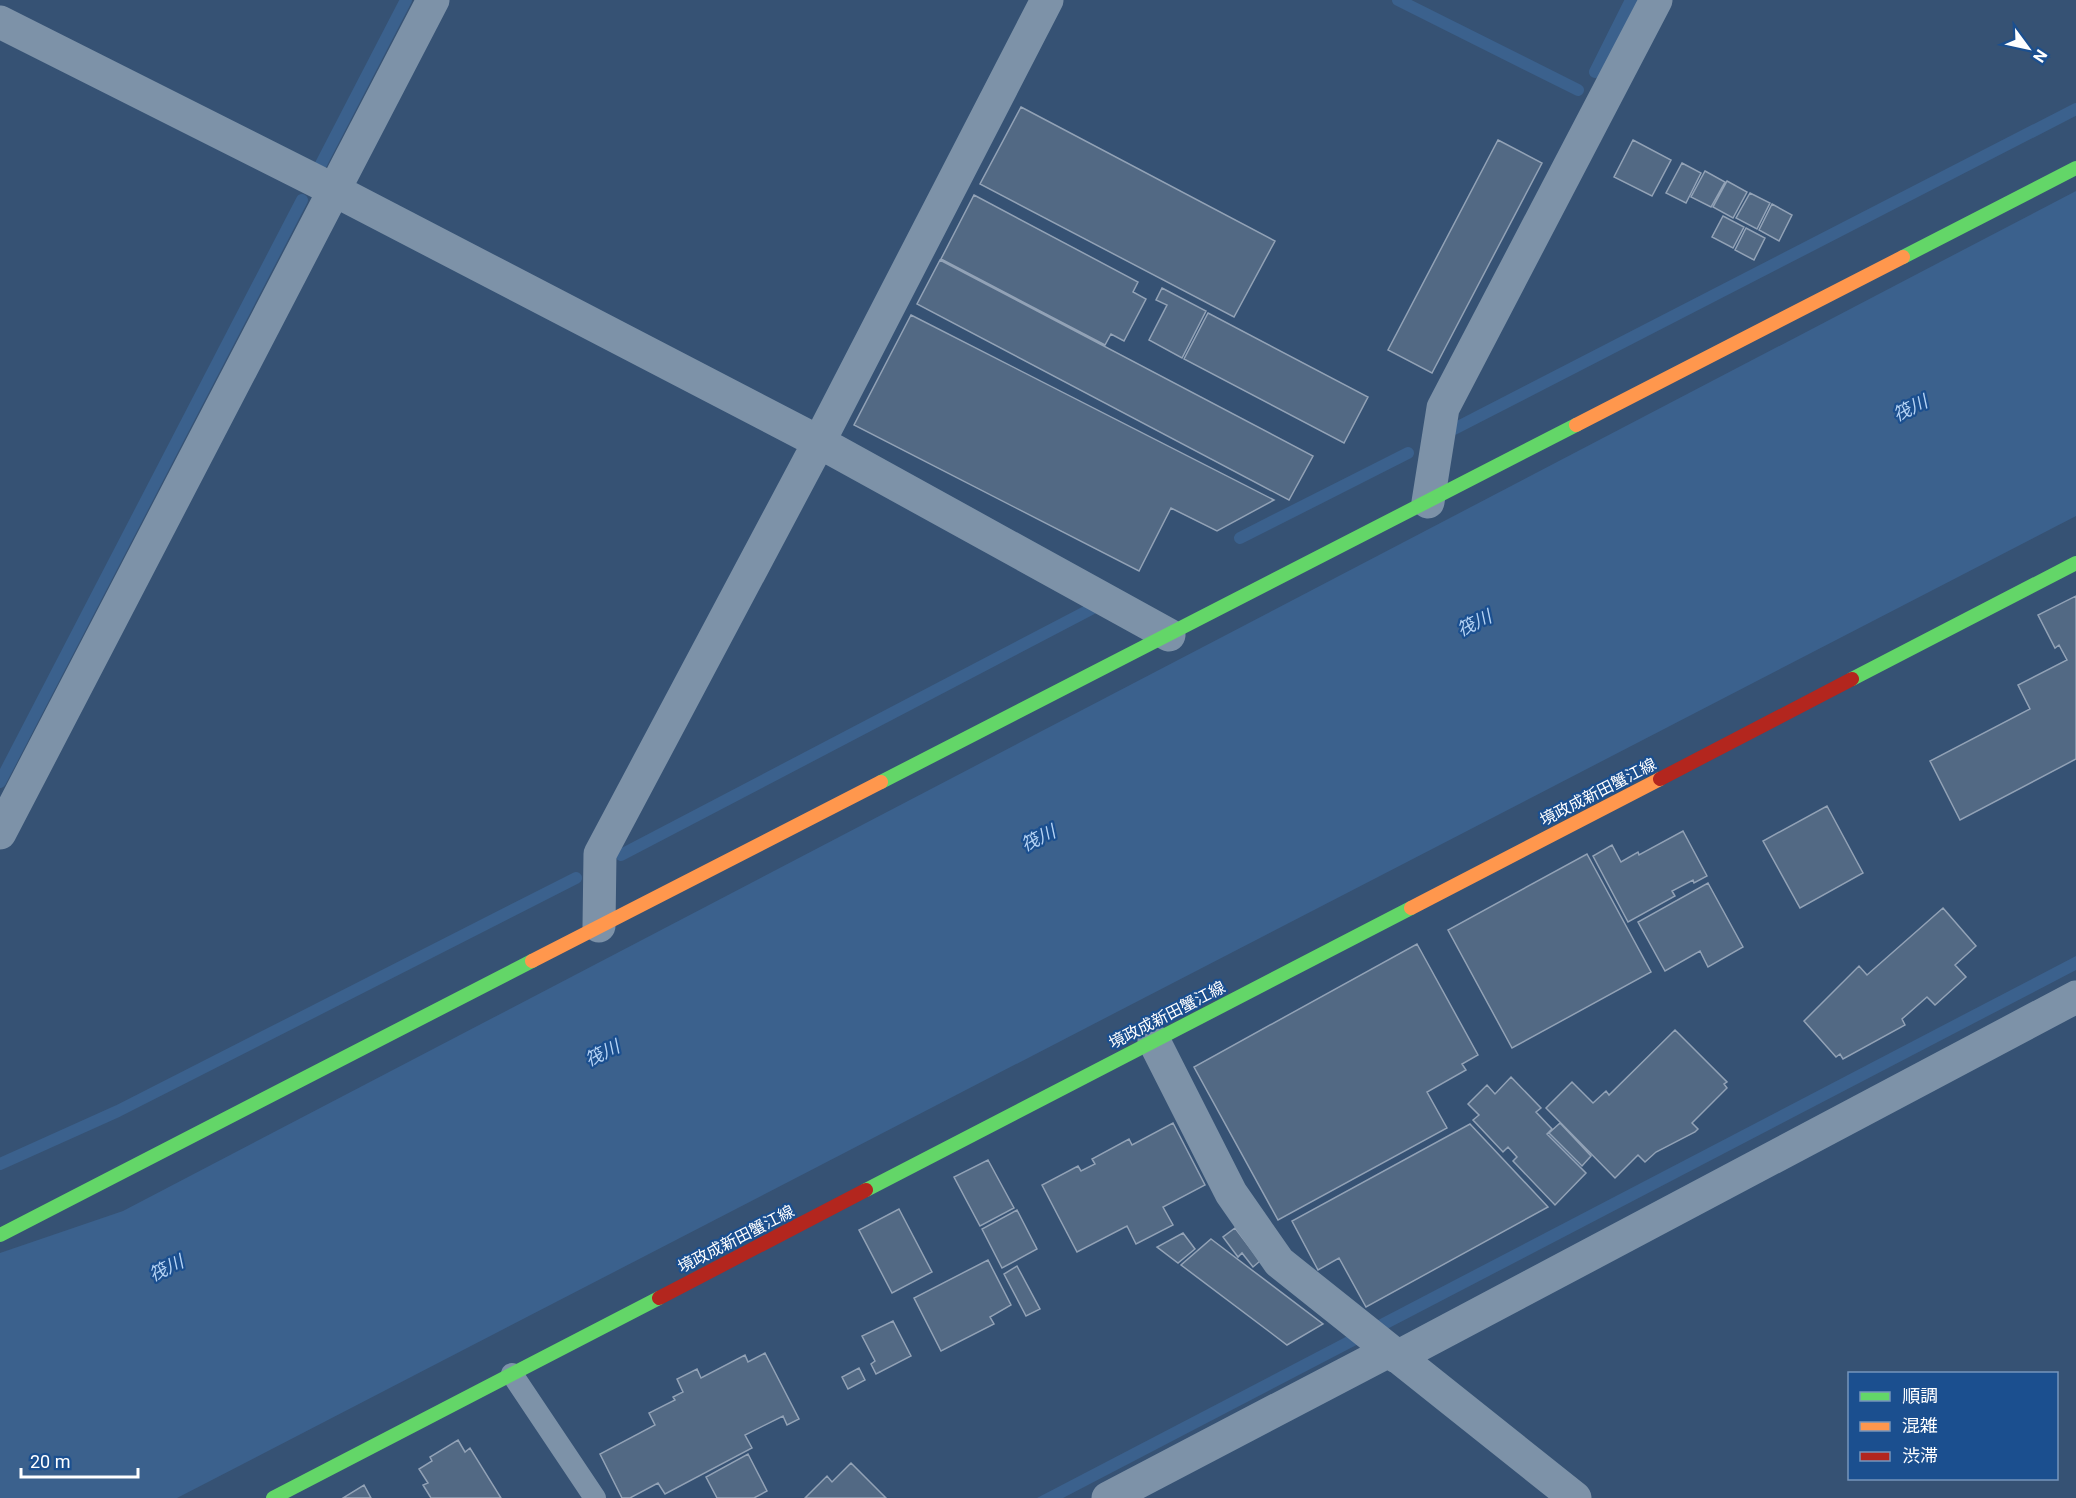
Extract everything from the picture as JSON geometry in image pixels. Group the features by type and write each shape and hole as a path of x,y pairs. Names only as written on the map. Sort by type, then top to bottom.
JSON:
{"street":[{"path":"0,832 433,0"},
{"path":"599,926 600,854 819,442 1047,0"},
{"path":"1428,502 1443,408 1656,0"},
{"path":"0,22 334,190 819,442 1169,635"},
{"path":"0,1235 2076,168"},
{"name":"境政成新田蟹江線","path":"273,1498 2076,563"},
{"path":"1108,1498 2076,997"},
{"path":"1154,1041 1231,1193 1279,1262 1575,1498"}],"lane":[{"path":"512,1374 595,1498"}],"water":[{"name":"筏川","path":"2076,191 2076,516 177,1498 0,1498 0,1253 123,1211"},
{"path":"2076,956 2076,970 1063,1498 1037,1498"}],"building":[{"path":"1021,107 1275,241 1234,317 980,184"},
{"path":"1498,140 1542,163 1432,373 1388,350"},
{"path":"1633,140 1671,160 1652,196 1614,177"},
{"path":"1682,163 1701,173 1686,203 1666,193"},
{"path":"1705,171 1725,182 1711,207 1691,197"},
{"path":"1727,181 1747,192 1733,218 1713,207"},
{"path":"1750,193 1770,203 1757,229 1736,218"},
{"path":"974,195 1138,282 1133,292 1146,299 1124,341 1111,334 1105,345 941,259"},
{"path":"1772,204 1792,215 1779,241 1759,230"},
{"path":"1723,216 1744,227 1733,248 1712,237"},
{"path":"1746,228 1765,238 1754,260 1735,250"},
{"path":"940,260 1313,456 1289,500 917,304"},
{"path":"1162,288 1206,311 1182,358 1149,340 1167,305 1156,300"},
{"path":"1208,313 1368,397 1344,443 1184,359"},
{"path":"911,315 1274,500 1217,531 1171,508 1139,571 854,425"},
{"path":"2076,596 2076,759 1960,820 1930,761 2030,709 2018,685 2067,660 2059,645 2055,648 2038,615"},
{"path":"1827,806 1863,873 1800,908 1763,841"},
{"path":"1683,831 1707,876 1694,883 1693,880 1672,891 1675,896 1628,922 1593,856 1612,845 1621,862"},
{"path":"1587,854 1651,972 1512,1048 1448,930"},
{"path":"1708,883 1743,947 1708,967 1700,951 1665,971 1638,922"},
{"path":"1943,908 1976,946 1955,965 1966,977 1935,1005 1927,997 1902,1019 1905,1025 1843,1059 1840,1054 1836,1057 1804,1021 1859,966 1867,975"},
{"path":"1417,944 1478,1055 1462,1064 1466,1070 1427,1092 1447,1128 1278,1220 1194,1067"},
{"path":"1675,1030 1727,1082 1724,1084 1727,1088 1692,1123 1698,1129 1695,1132 1656,1152 1645,1162 1638,1155 1615,1178 1546,1108 1572,1082 1593,1103 1606,1091 1609,1095"},
{"path":"1511,1077 1541,1108 1536,1112 1552,1129 1547,1134 1586,1173 1555,1205 1513,1161 1517,1157 1508,1147 1503,1152 1473,1120 1479,1115 1468,1104 1487,1085 1495,1094"},
{"path":"1173,1123 1205,1185 1163,1207 1173,1225 1136,1244 1127,1226 1077,1252 1042,1185 1078,1166 1081,1171 1095,1164 1092,1159 1129,1139 1132,1145"},
{"path":"1560,1123 1591,1156 1582,1166 1549,1133"},
{"path":"1470,1124 1548,1207 1366,1307 1339,1258 1318,1270 1292,1221"},
{"path":"988,1160 1014,1208 980,1226 954,1177"},
{"path":"899,1209 932,1272 892,1293 859,1230"},
{"path":"1017,1210 1037,1249 1002,1268 982,1229"},
{"path":"1235,1228 1260,1261 1253,1267 1242,1253 1238,1257 1223,1237"},
{"path":"1183,1233 1195,1249 1178,1263 1157,1247"},
{"path":"1211,1239 1323,1324 1287,1345 1181,1265"},
{"path":"988,1260 1011,1305 990,1317 994,1324 941,1351 914,1298"},
{"path":"1017,1266 1040,1309 1026,1316 1004,1274"},
{"path":"893,1321 911,1356 876,1374 871,1364 875,1361 862,1336"},
{"path":"765,1353 799,1419 787,1425 783,1416 745,1435 752,1448 665,1494 658,1483 630,1498 622,1498 600,1454 655,1425 649,1413 675,1400 673,1397 683,1392 677,1379 697,1369 701,1378 745,1355 748,1362"},
{"path":"859,1368 865,1380 848,1389 842,1377"},
{"path":"458,1440 465,1452 470,1448 501,1498 431,1498 423,1485 428,1483 419,1469 432,1461 430,1457"},
{"path":"748,1454 767,1491 754,1498 717,1498 706,1477"},
{"path":"851,1463 886,1498 805,1498 827,1476 832,1482"},
{"path":"364,1485 371,1498 343,1498"}],"waterway":[{"path":"319,168 406,0"},
{"path":"1398,0 1578,90"},
{"path":"1595,72 1631,0"},
{"path":"1454,429 2076,109"},
{"path":"0,782 302,200"},
{"path":"1240,538 1408,453"},
{"path":"621,855 1095,607"},
{"path":"0,1164 118,1111 576,878"}],"traffic: fast":[{"path":"1903,257 2076,168"},
{"path":"881,782 1576,425"},
{"path":"1852,679 2076,563"},
{"path":"866,1190 1411,908"},
{"path":"0,1235 532,961"},
{"path":"273,1498 659,1298"}],"traffic: slow":[{"path":"1576,425 1903,257"},
{"path":"1411,908 1660,779"},
{"path":"532,961 881,782"}],"traffic: jam":[{"path":"1660,779 1852,679"},
{"path":"659,1298 866,1190"}]}
